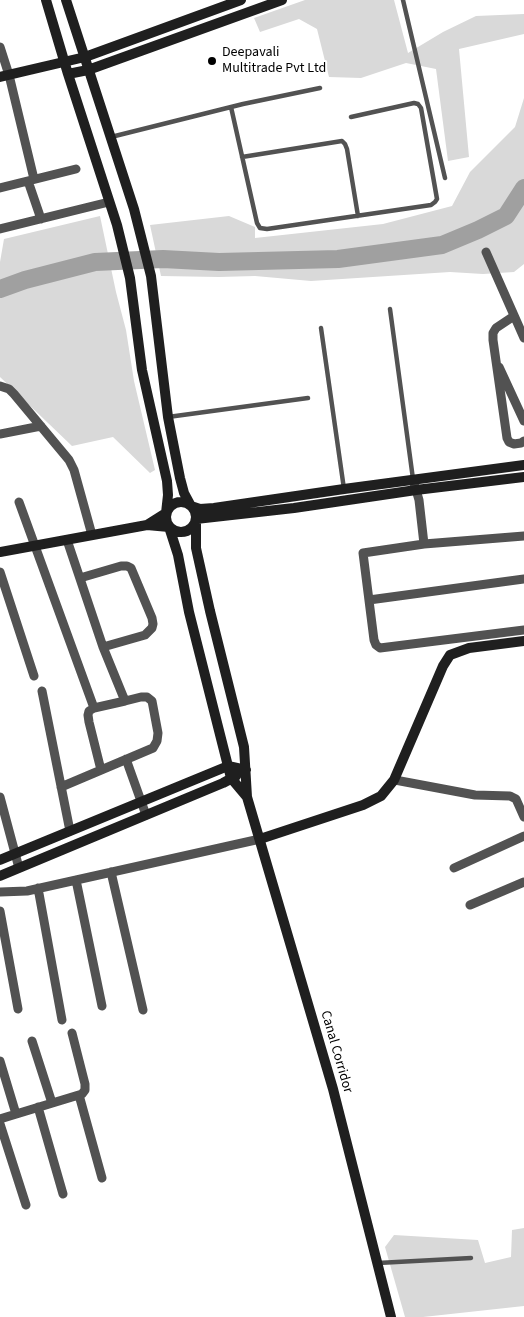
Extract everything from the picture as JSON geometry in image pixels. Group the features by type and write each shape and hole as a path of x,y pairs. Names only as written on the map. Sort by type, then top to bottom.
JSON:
{"street":[{"path":"46,0 117,226 130,278 142,370 167,481 166,523 178,555 189,612 231,778 248,797"},
{"path":"66,0 134,209 151,276 168,417 184,493 194,510 196,519 196,548 244,747 248,797"},
{"path":"5,76 85,57 241,0"},
{"path":"68,74 88,70 282,0"},
{"path":"0,47 5,76 41,219"},
{"path":"0,188 76,169"},
{"path":"0,229 110,202"},
{"path":"486,252 524,338"},
{"path":"514,316 496,328 493,333 506,438 514,444 524,441"},
{"path":"495,358 524,421"},
{"path":"0,386 9,389 69,460 74,470 92,535"},
{"path":"0,434 41,426"},
{"path":"147,525 166,513 172,505 177,503 186,503 200,509 214,508 524,465"},
{"path":"196,519 294,508 416,490 524,477"},
{"path":"413,480 419,500 424,544"},
{"path":"19,502 94,708"},
{"path":"0,552 147,525 169,527 183,532 192,528 196,519"},
{"path":"524,536 424,544 363,553 374,640 380,648 524,630"},
{"path":"67,540 103,647 125,700"},
{"path":"80,578 121,566 131,568 152,618 152,628 145,635 103,647"},
{"path":"0,572 34,676"},
{"path":"369,600 524,579"},
{"path":"0,892 27,891 260,839 363,805 382,796 395,780 443,666 450,655 469,648 524,641"},
{"path":"42,691 70,831"},
{"path":"61,787 153,748 157,741 158,733 152,701 147,697 125,700 89,711 88,715 101,770"},
{"path":"126,759 146,815"},
{"path":"0,860 228,766 246,770"},
{"path":"0,876 223,783 246,770"},
{"path":"395,780 475,795 510,796 516,799 524,817"},
{"path":"0,797 19,868"},
{"name":"Canal Corridor","path":"248,797 333,1089 391,1317"},
{"path":"454,868 524,836"},
{"path":"112,872 143,1010"},
{"path":"76,880 102,1006"},
{"path":"470,905 524,882"},
{"path":"38,888 62,1020"},
{"path":"0,911 18,1009"},
{"path":"0,1118 82,1094 86,1084 72,1034"},
{"path":"32,1041 52,1103"},
{"path":"0,1061 16,1114"},
{"path":"79,1095 102,1178"},
{"path":"38,1107 63,1194"},
{"path":"0,1124 26,1205"}],"lane":[{"path":"403,0 446,178"},
{"path":"111,137 231,107 320,88"},
{"path":"231,107 257,224 260,228 267,229 431,205 437,199 421,108 418,104 414,103 351,117"},
{"path":"242,157 342,141 347,149 358,216"},
{"path":"390,309 413,480"},
{"path":"321,328 344,489"},
{"path":"168,417 308,398"},
{"path":"378,1263 471,1258"}],"shaded area":[{"path":"305,0 394,0 408,53 443,32 476,16 524,14 524,34 459,49 469,157 448,161 436,69 406,63 361,78 329,77 317,29 299,19 260,32 254,18"},
{"path":"524,98 524,264 514,272 483,274 450,272 311,281 255,276 161,276 150,225 229,216 255,227 255,238 383,224 452,206 470,172 515,127"},
{"path":"100,216 126,330 134,381 155,470 150,473 113,437 72,446 0,377 0,262 4,239"},
{"path":"524,1228 524,1306 423,1317 405,1317 385,1247 394,1235 478,1240 485,1263 511,1257 512,1230"}],"waterway":[{"path":"0,289 25,280 95,262 163,259 219,262 338,259 442,245 506,216 524,188"}],"place":[{"name":"Deepavali Multitrade Pvt Ltd","path":"212,61"}]}
